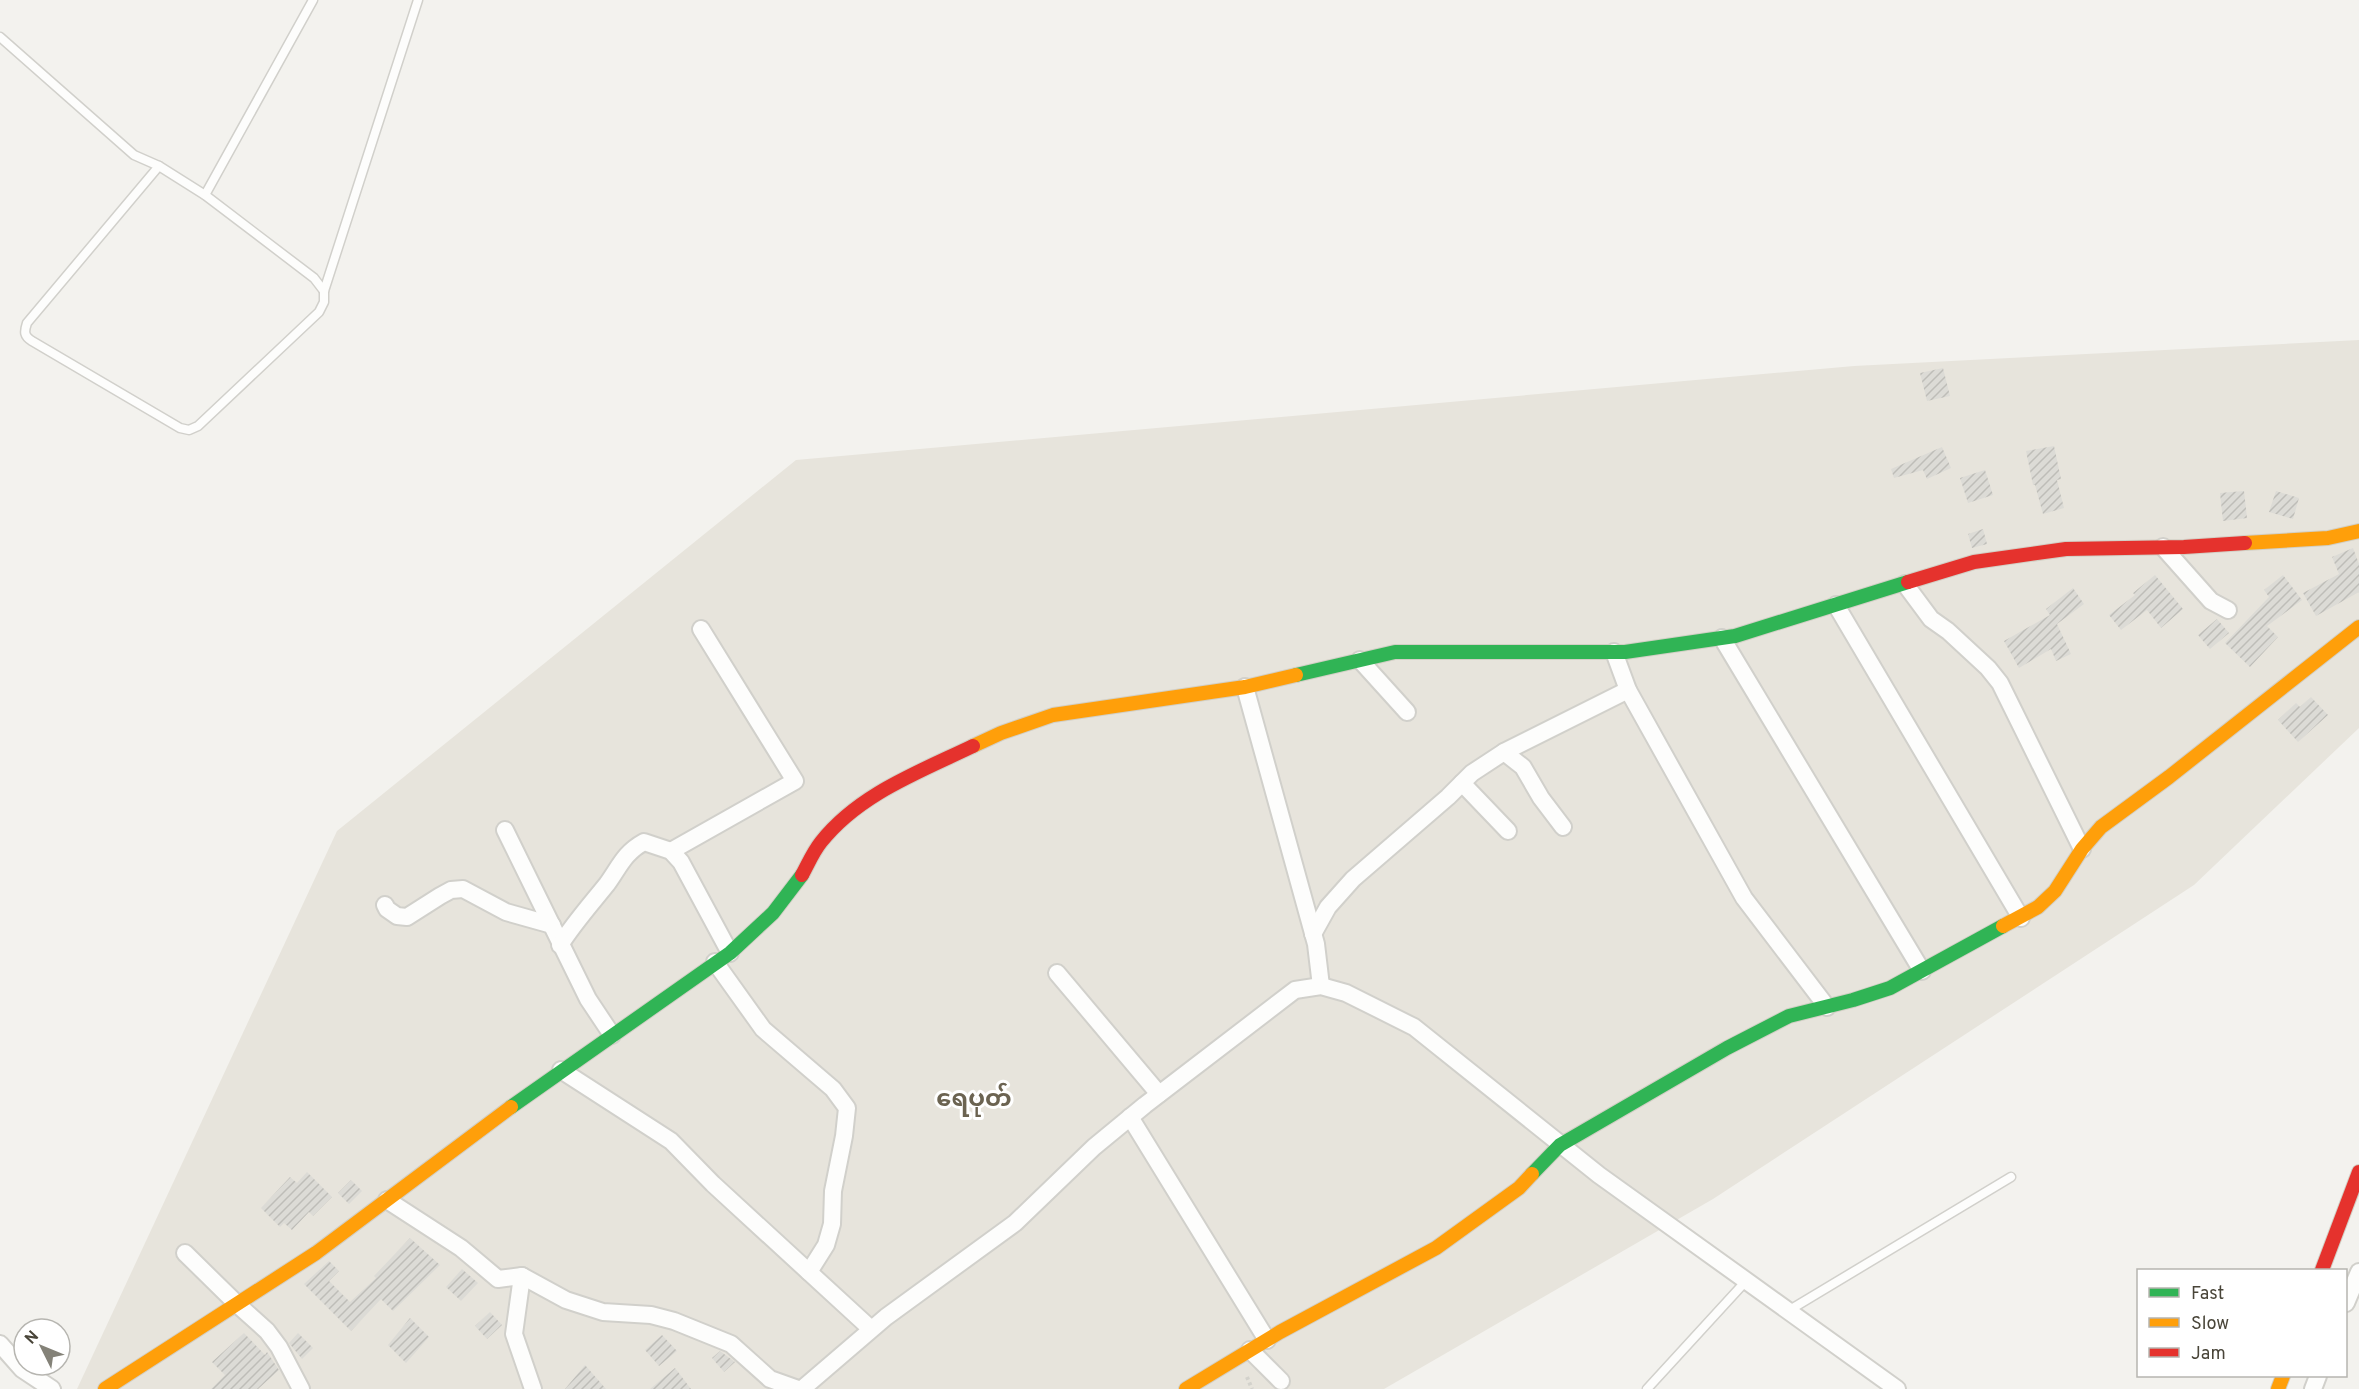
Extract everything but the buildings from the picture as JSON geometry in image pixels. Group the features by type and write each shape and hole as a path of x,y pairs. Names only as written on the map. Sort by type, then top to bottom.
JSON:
{"street":[{"path":"105,1389 316,1253 561,1070 730,953 772,913 802,875 820,843 845,817 885,788 1001,733 1053,715 1245,687 1395,652 1614,652 1736,636 1974,562 2067,549 2163,547 2328,538 2359,531"},
{"path":"2163,547 2211,601 2228,610"},
{"path":"1905,584 1931,619 1948,631 1988,668 2000,684 2082,849"},
{"path":"1836,605 2021,918"},
{"path":"1186,1389 1267,1340 1436,1248 1519,1188 1560,1145 1727,1048 1790,1016 1890,988 2038,907 2055,891 2082,849 2101,827 2169,777 2359,627"},
{"path":"671,851 795,781 701,629"},
{"path":"1722,638 1922,971"},
{"path":"1614,652 1628,690 1744,898 1827,1007"},
{"path":"1360,660 1407,712"},
{"path":"1245,687 1321,969 1321,986"},
{"path":"1312,934 1328,907 1353,879 1472,773 1504,752 1628,690"},
{"path":"1504,752 1523,767 1541,798 1563,827"},
{"path":"1462,783 1508,831"},
{"path":"504,830 588,999 612,1035"},
{"path":"560,945 631,849 644,842 662,846 671,851 681,862 730,953"},
{"path":"385,905 397,916 407,917 451,890 463,889 506,912 552,925"},
{"path":"715,962 764,1029 832,1089 847,1108 844,1136 832,1191 832,1224 826,1245 809,1272"},
{"path":"1057,974 1159,1094"},
{"path":"802,1389 871,1329 1015,1223 1094,1147 1159,1094 1294,990 1321,986 1358,998 1414,1027 1599,1175 1897,1389"},
{"path":"561,1070 671,1141 713,1184 871,1329"},
{"path":"1130,1117 1267,1340"},
{"path":"2322,1269 2359,1172"},
{"path":"387,1200 461,1248 498,1279 522,1276 566,1300 603,1312 651,1316 675,1321 731,1344 770,1379 798,1389"},
{"path":"185,1252 267,1331 279,1347 301,1389"},
{"path":"2347,1301 2359,1272"},
{"path":"522,1276 514,1334 533,1389"},
{"path":"0,1344 22,1369 52,1389"},
{"path":"1250,1350 1281,1381"}],"lane":[{"path":"206,195 313,0"},
{"path":"159,166 27,323 24,332 27,338 180,428 189,430 198,426 319,312 418,0"},
{"path":"0,37 134,155 159,166 206,195 314,278 324,291"},
{"path":"1788,1311 2011,1177"},
{"path":"1647,1389 1746,1281"}],"shaded area":[{"path":"2359,340 2359,728 2194,885 1713,1199 1384,1389 77,1389 337,831 796,460 1854,366"}],"traffic: fast":[{"path":"1296,675 1395,652 1625,652 1735,636 1908,582"},
{"path":"511,1107 730,953 773,913 802,875"},
{"path":"1532,1174 1560,1145 1727,1048 1789,1016 1890,988 2003,926"}],"traffic: slow":[{"path":"2245,543 2328,538 2359,531"},
{"path":"2003,926 2038,907 2055,891 2082,849 2101,827 2169,777 2359,627"},
{"path":"973,746 1001,733 1053,715 1245,687 1296,675"},
{"path":"105,1389 316,1253 511,1107"},
{"path":"1186,1389 1280,1332 1436,1248 1519,1188 1532,1174"},
{"path":"2278,1389 2283,1377"}],"traffic: jam":[{"path":"1908,582 1974,562 2066,549 2184,547 2245,543"},
{"path":"802,875 821,842 853,810 911,775 973,746"},
{"path":"2322,1269 2359,1172"}],"district":[{"name":"ရေပုတ်","path":"974,1100"}]}
